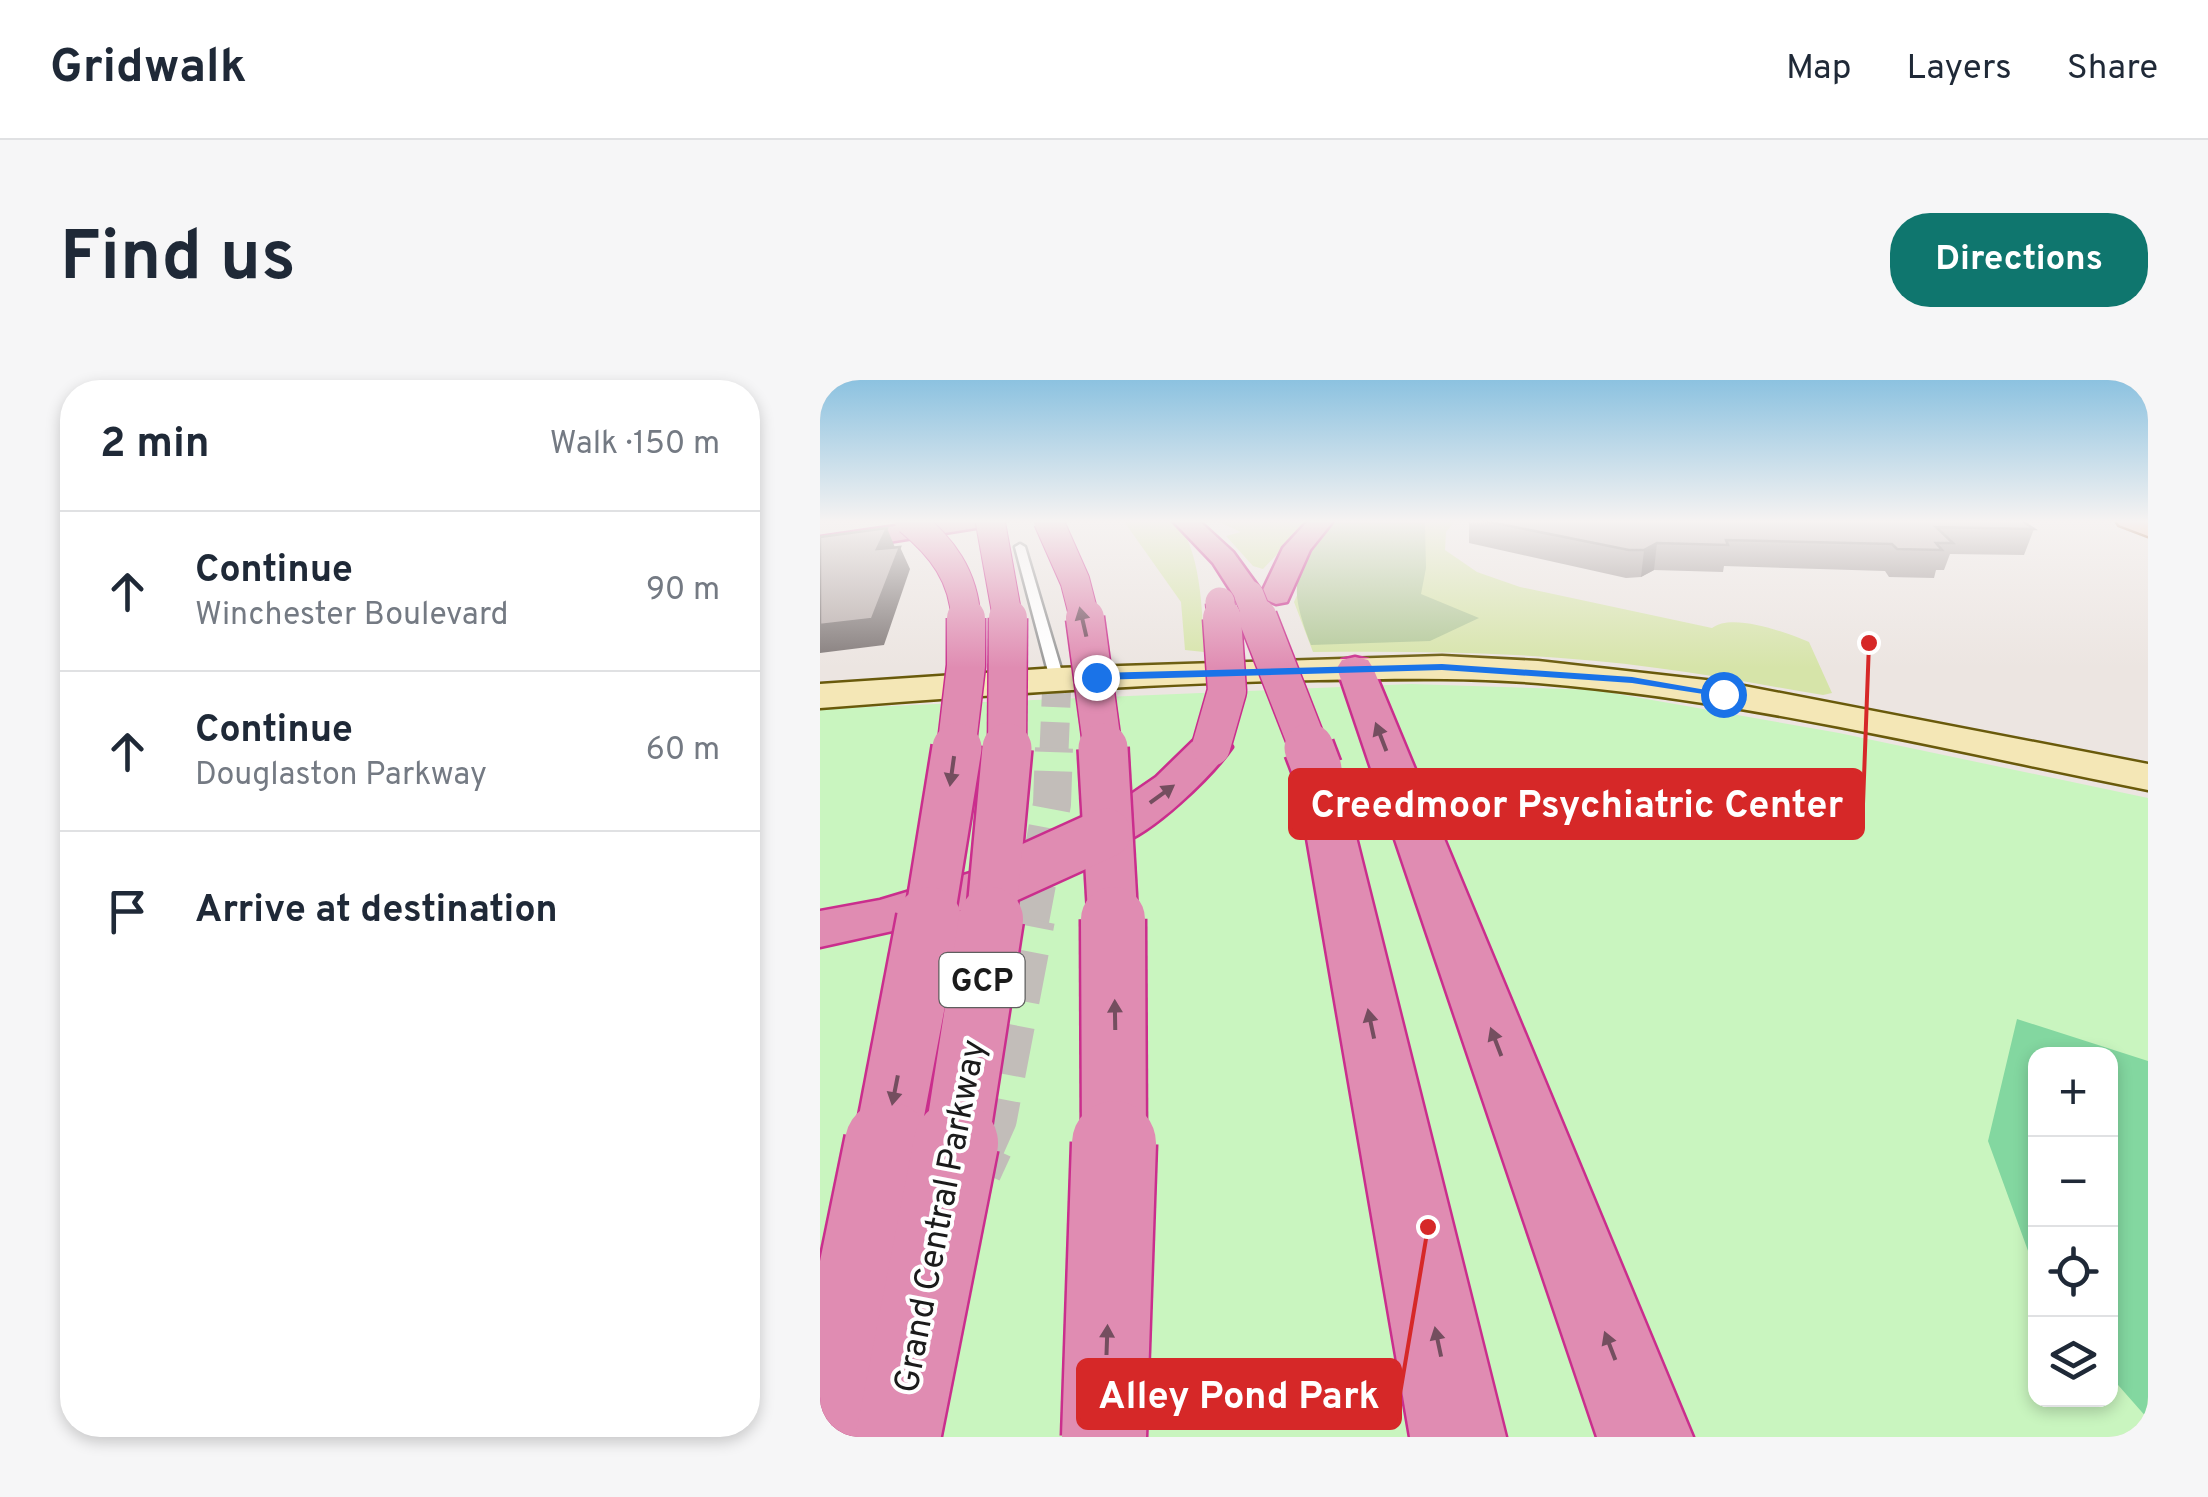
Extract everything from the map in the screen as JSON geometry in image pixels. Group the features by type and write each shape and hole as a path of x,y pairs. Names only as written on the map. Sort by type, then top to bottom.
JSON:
{"highway":[{"path":"827,1437 934,894 962,686 966,613 956,569"},
{"name":"Grand Central Parkway","path":"898,1437 955,1149 997,888 1011,662 1006,592 1011,569"},
{"path":"1059,569 1073,583 1088,646 1101,719 1112,863 1116,1091 1104,1437"},
{"path":"1215,569 1248,598 1284,640 1317,769 1458,1437"},
{"path":"820,929 886,916 1007,878 1106,833 1172,787 1211,747 1228,706 1228,664 1248,598 1276,569"},
{"path":"1355,668 1645,1437"}],"main road":[{"path":"820,696 1056,679 1442,667 1632,680 1723,694 2148,777"}],"lane":[{"path":"1029,569 1056,679"}],"green space":[{"path":"1158,569 1196,569 1204,652 1185,650 1181,602"},
{"path":"1301,569 1426,569 1421,594 1479,618 1430,641 1311,645 1299,606"},
{"path":"1308,569 1473,569 1520,587 1712,628 1746,623 1788,634 1809,642 1832,693 1823,695 1678,671 1572,659 1442,652 1313,652 1294,602"},
{"path":"1411,684 1595,690 1839,733 2148,798 2148,1437 820,1437 820,709"},
{"path":"2017,1019 2104,1047 2028,1047 2028,1251 1988,1141"},
{"path":"2118,1051 2148,1061 2148,1419 2118,1385"}],"building":[{"path":"820,569 891,569 872,619 820,625"}],"tunnel":[{"path":"1054,751 1057,679"},
{"path":"1030,921 1052,804 1054,748"},
{"path":"980,1145 992,1118 1030,919"},
{"path":"970,1167 981,1143"}],"place":[{"name":"Creedmoor Psychiatric Center","path":"1869,643"},
{"name":"Alley Pond Park","path":"1428,1227"}],"route":[{"path":"1096,677 1442,667 1632,680 1723,694"}]}
